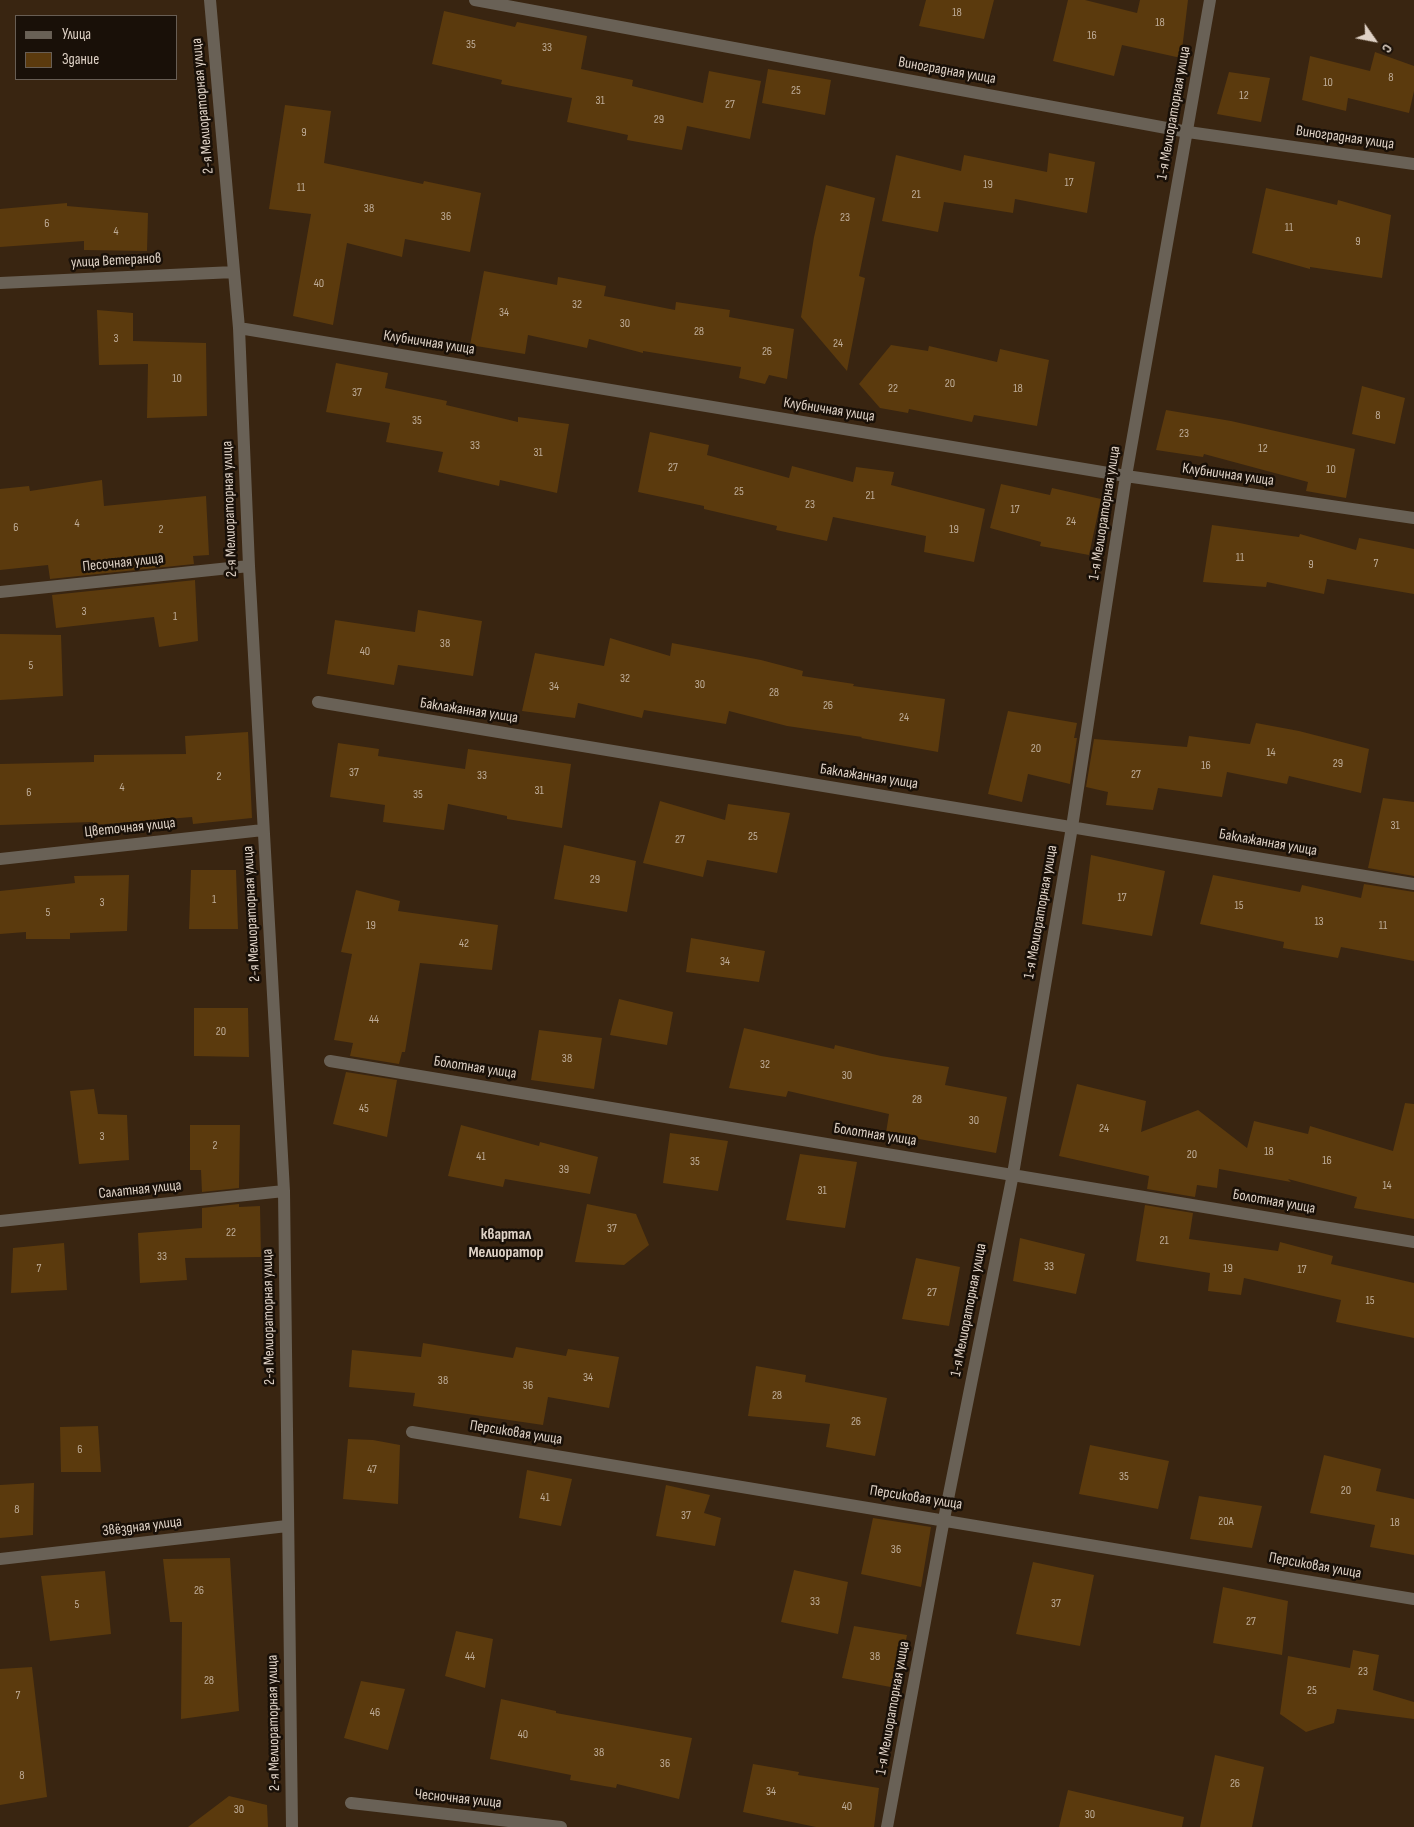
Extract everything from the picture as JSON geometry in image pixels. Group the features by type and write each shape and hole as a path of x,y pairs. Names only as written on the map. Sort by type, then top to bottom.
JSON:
{"street":[{"name":"2-я Мелиораторная улица","path":"210,0 239,328 249,566 284,1191 292,1827"},
{"name":"Виноградная улица","path":"474,0 1188,132 1414,164"},
{"name":"1-я Мелиораторная улица","path":"887,1827 944,1520 1013,1174 1072,827 1126,476 1210,0"},
{"name":"улица Ветеранов","path":"0,283 234,272"},
{"name":"Клубничная улица","path":"239,328 1126,476 1414,518"},
{"name":"Песочная улица","path":"0,592 249,566"},
{"name":"Баклажанная улица","path":"318,702 1414,884"},
{"name":"Цветочная улица","path":"0,859 263,830"},
{"name":"Болотная улица","path":"330,1061 1414,1242"},
{"name":"Салатная улица","path":"0,1221 284,1191"},
{"name":"Персиковая улица","path":"412,1432 1414,1599"},
{"name":"Звёздная улица","path":"0,1559 287,1526"},
{"name":"Чесночная улица","path":"351,1803 562,1827"}],"building":[{"path":"926,0 994,0 984,39 919,26"},
{"path":"1068,0 1085,0 1137,13 1140,0 1188,0 1181,58 1122,45 1114,76 1053,61"},
{"path":"444,11 515,27 517,22 587,36 581,69 633,80 632,86 703,103 709,71 761,81 750,139 687,126 682,150 627,140 628,135 567,122 572,98 501,84 502,80 432,64"},
{"path":"1375,52 1414,66 1414,91 1409,113 1348,98 1346,111 1302,100 1310,56 1370,71"},
{"path":"768,69 831,80 825,115 762,103"},
{"path":"1229,72 1270,78 1261,122 1217,114"},
{"path":"285,105 331,111 324,163 423,184 424,181 481,193 470,252 405,239 402,257 347,243 333,325 293,316 311,214 269,209"},
{"path":"1049,153 1095,162 1087,213 1015,199 1013,213 944,202 938,232 882,221 896,155 961,171 964,155 1047,172"},
{"path":"826,185 875,198 859,276 865,278 847,371 801,317 814,237"},
{"path":"1266,188 1337,205 1338,200 1391,215 1382,278 1310,267 1310,269 1252,253"},
{"path":"67,203 67,206 148,213 147,251 84,250 84,241 0,247 0,209"},
{"path":"484,271 557,285 558,277 606,286 604,296 675,310 676,302 730,310 729,317 794,329 787,379 769,375 765,384 739,378 741,367 643,351 643,353 589,339 587,348 528,335 525,354 470,345"},
{"path":"97,310 133,313 133,341 206,343 207,416 147,418 148,364 99,365"},
{"path":"891,345 928,351 929,346 997,362 1000,349 1049,360 1037,426 974,415 972,422 909,409 908,413 880,408 859,384"},
{"path":"336,363 388,373 385,388 447,401 446,405 518,422 518,417 569,424 557,493 500,480 499,486 438,472 443,452 386,442 390,423 326,412"},
{"path":"1362,386 1405,398 1395,444 1352,434"},
{"path":"1166,410 1231,421 1355,449 1346,498 1306,491 1308,482 1204,454 1203,457 1156,450"},
{"path":"650,432 709,445 707,455 789,478 792,466 853,482 856,467 894,472 891,485 985,509 974,562 924,552 926,536 833,517 827,541 776,530 777,526 704,509 704,506 638,492"},
{"path":"102,480 104,506 206,496 209,555 193,556 194,564 50,579 48,565 0,570 0,489 29,486 30,491"},
{"path":"1001,484 1050,495 1052,488 1101,499 1089,555 1040,546 1041,542 990,528"},
{"path":"1212,525 1299,537 1300,534 1356,550 1359,538 1414,549 1414,594 1327,579 1324,594 1267,582 1266,587 1203,582"},
{"path":"195,580 198,641 159,647 154,617 56,628 52,595"},
{"path":"418,610 482,621 473,676 398,665 394,685 327,674 335,620 415,632"},
{"path":"0,634 61,635 63,696 0,700"},
{"path":"610,638 670,656 672,643 761,660 803,671 802,676 854,684 853,686 945,699 938,752 862,737 787,726 729,711 726,724 644,710 642,718 578,703 575,718 522,711 535,653 604,666"},
{"path":"1008,711 1077,723 1074,738 1077,738 1070,784 1028,774 1022,802 988,794"},
{"path":"1256,723 1299,731 1369,749 1361,793 1289,776 1287,784 1227,772 1222,797 1158,788 1153,810 1106,805 1108,792 1086,787 1094,739 1187,747 1189,736 1250,744"},
{"path":"248,732 252,818 193,824 192,817 93,825 93,822 0,825 0,764 94,762 94,755 186,754 185,736"},
{"path":"338,743 379,749 378,756 465,769 468,749 571,764 562,828 507,819 507,816 448,804 444,830 383,822 385,805 330,797"},
{"path":"1383,798 1414,802 1414,876 1368,868"},
{"path":"660,801 725,820 728,804 790,813 777,873 707,860 703,877 643,863"},
{"path":"564,845 636,861 627,912 554,899"},
{"path":"1091,855 1165,871 1152,936 1082,924"},
{"path":"191,870 236,870 238,929 189,929"},
{"path":"129,875 127,931 70,933 70,939 26,939 26,932 0,934 0,891 75,883 74,876"},
{"path":"1213,875 1300,892 1302,885 1361,898 1364,884 1414,892 1414,961 1341,947 1338,958 1283,948 1284,942 1200,924"},
{"path":"356,890 400,901 398,911 498,925 492,970 420,963 405,1052 402,1052 399,1064 350,1056 353,1043 334,1040 352,954 341,952"},
{"path":"691,938 765,951 759,982 686,972"},
{"path":"619,999 673,1012 667,1045 610,1035"},
{"path":"194,1008 248,1008 249,1057 194,1056"},
{"path":"744,1028 834,1049 835,1045 881,1056 949,1067 945,1085 1007,1097 996,1153 886,1133 889,1114 788,1091 786,1097 729,1088"},
{"path":"539,1030 602,1038 594,1089 531,1080"},
{"path":"346,1072 397,1080 387,1137 333,1124"},
{"path":"1077,1084 1146,1101 1141,1132 1198,1110 1247,1148 1254,1121 1308,1134 1310,1126 1393,1151 1405,1103 1414,1104 1414,1219 1354,1208 1357,1197 1288,1179 1291,1182 1219,1169 1217,1188 1197,1185 1195,1197 1147,1189 1149,1176 1059,1156"},
{"path":"94,1089 98,1114 127,1115 129,1160 79,1164 70,1091"},
{"path":"190,1125 240,1125 239,1188 202,1192 201,1170 190,1170"},
{"path":"461,1125 539,1146 540,1142 598,1157 590,1194 505,1179 503,1187 448,1176"},
{"path":"670,1133 728,1141 718,1191 663,1183"},
{"path":"800,1154 857,1162 845,1228 786,1220"},
{"path":"239,1204 239,1207 260,1206 261,1257 185,1258 187,1280 140,1283 138,1233 202,1228 202,1208"},
{"path":"587,1204 636,1214 649,1245 624,1265 575,1262"},
{"path":"1145,1205 1193,1213 1189,1239 1278,1251 1280,1242 1333,1256 1331,1264 1414,1283 1414,1338 1336,1322 1341,1300 1244,1278 1241,1295 1208,1291 1210,1273 1136,1261"},
{"path":"1020,1238 1085,1254 1076,1294 1013,1281"},
{"path":"64,1243 67,1290 11,1293 13,1248"},
{"path":"916,1258 960,1267 949,1326 902,1319"},
{"path":"423,1343 513,1358 516,1347 566,1356 568,1349 619,1357 609,1408 548,1397 543,1425 413,1406 415,1393 349,1387 352,1350 421,1357"},
{"path":"756,1366 806,1375 805,1382 887,1398 875,1456 826,1447 830,1424 748,1416"},
{"path":"98,1426 101,1472 61,1472 60,1427"},
{"path":"348,1439 373,1440 400,1445 398,1504 343,1499"},
{"path":"1090,1445 1169,1461 1158,1509 1079,1494"},
{"path":"1324,1455 1381,1469 1376,1491 1414,1499 1414,1555 1370,1547 1375,1525 1310,1513"},
{"path":"527,1470 572,1479 561,1526 519,1518"},
{"path":"34,1483 33,1535 0,1538 0,1485"},
{"path":"666,1485 710,1495 704,1513 721,1518 715,1546 656,1536"},
{"path":"1199,1496 1262,1506 1252,1548 1190,1539"},
{"path":"873,1518 931,1527 921,1587 861,1574"},
{"path":"230,1558 239,1711 181,1719 182,1622 170,1622 163,1559"},
{"path":"1033,1562 1094,1575 1080,1646 1016,1634"},
{"path":"794,1570 848,1582 838,1634 781,1622"},
{"path":"105,1571 111,1634 50,1641 41,1576"},
{"path":"1223,1587 1288,1601 1282,1655 1213,1643"},
{"path":"854,1626 907,1635 896,1688 842,1678"},
{"path":"456,1631 493,1639 485,1688 445,1676"},
{"path":"1353,1650 1379,1655 1373,1690 1414,1702 1414,1719 1337,1709 1334,1723 1306,1732 1280,1714 1288,1656 1350,1668"},
{"path":"32,1667 47,1797 0,1805 0,1669"},
{"path":"361,1681 405,1689 388,1750 344,1738"},
{"path":"501,1699 556,1711 556,1713 692,1738 679,1799 617,1784 616,1788 570,1780 571,1775 490,1759"},
{"path":"1215,1755 1264,1767 1252,1827 1200,1827"},
{"path":"753,1764 799,1772 798,1775 879,1788 874,1827 816,1827 743,1812"},
{"path":"1068,1790 1184,1817 1182,1827 1059,1827"},
{"path":"229,1796 267,1805 268,1827 188,1827"}],"district":[{"name":"квартал Мелиоратор","path":"506,1244"}]}
